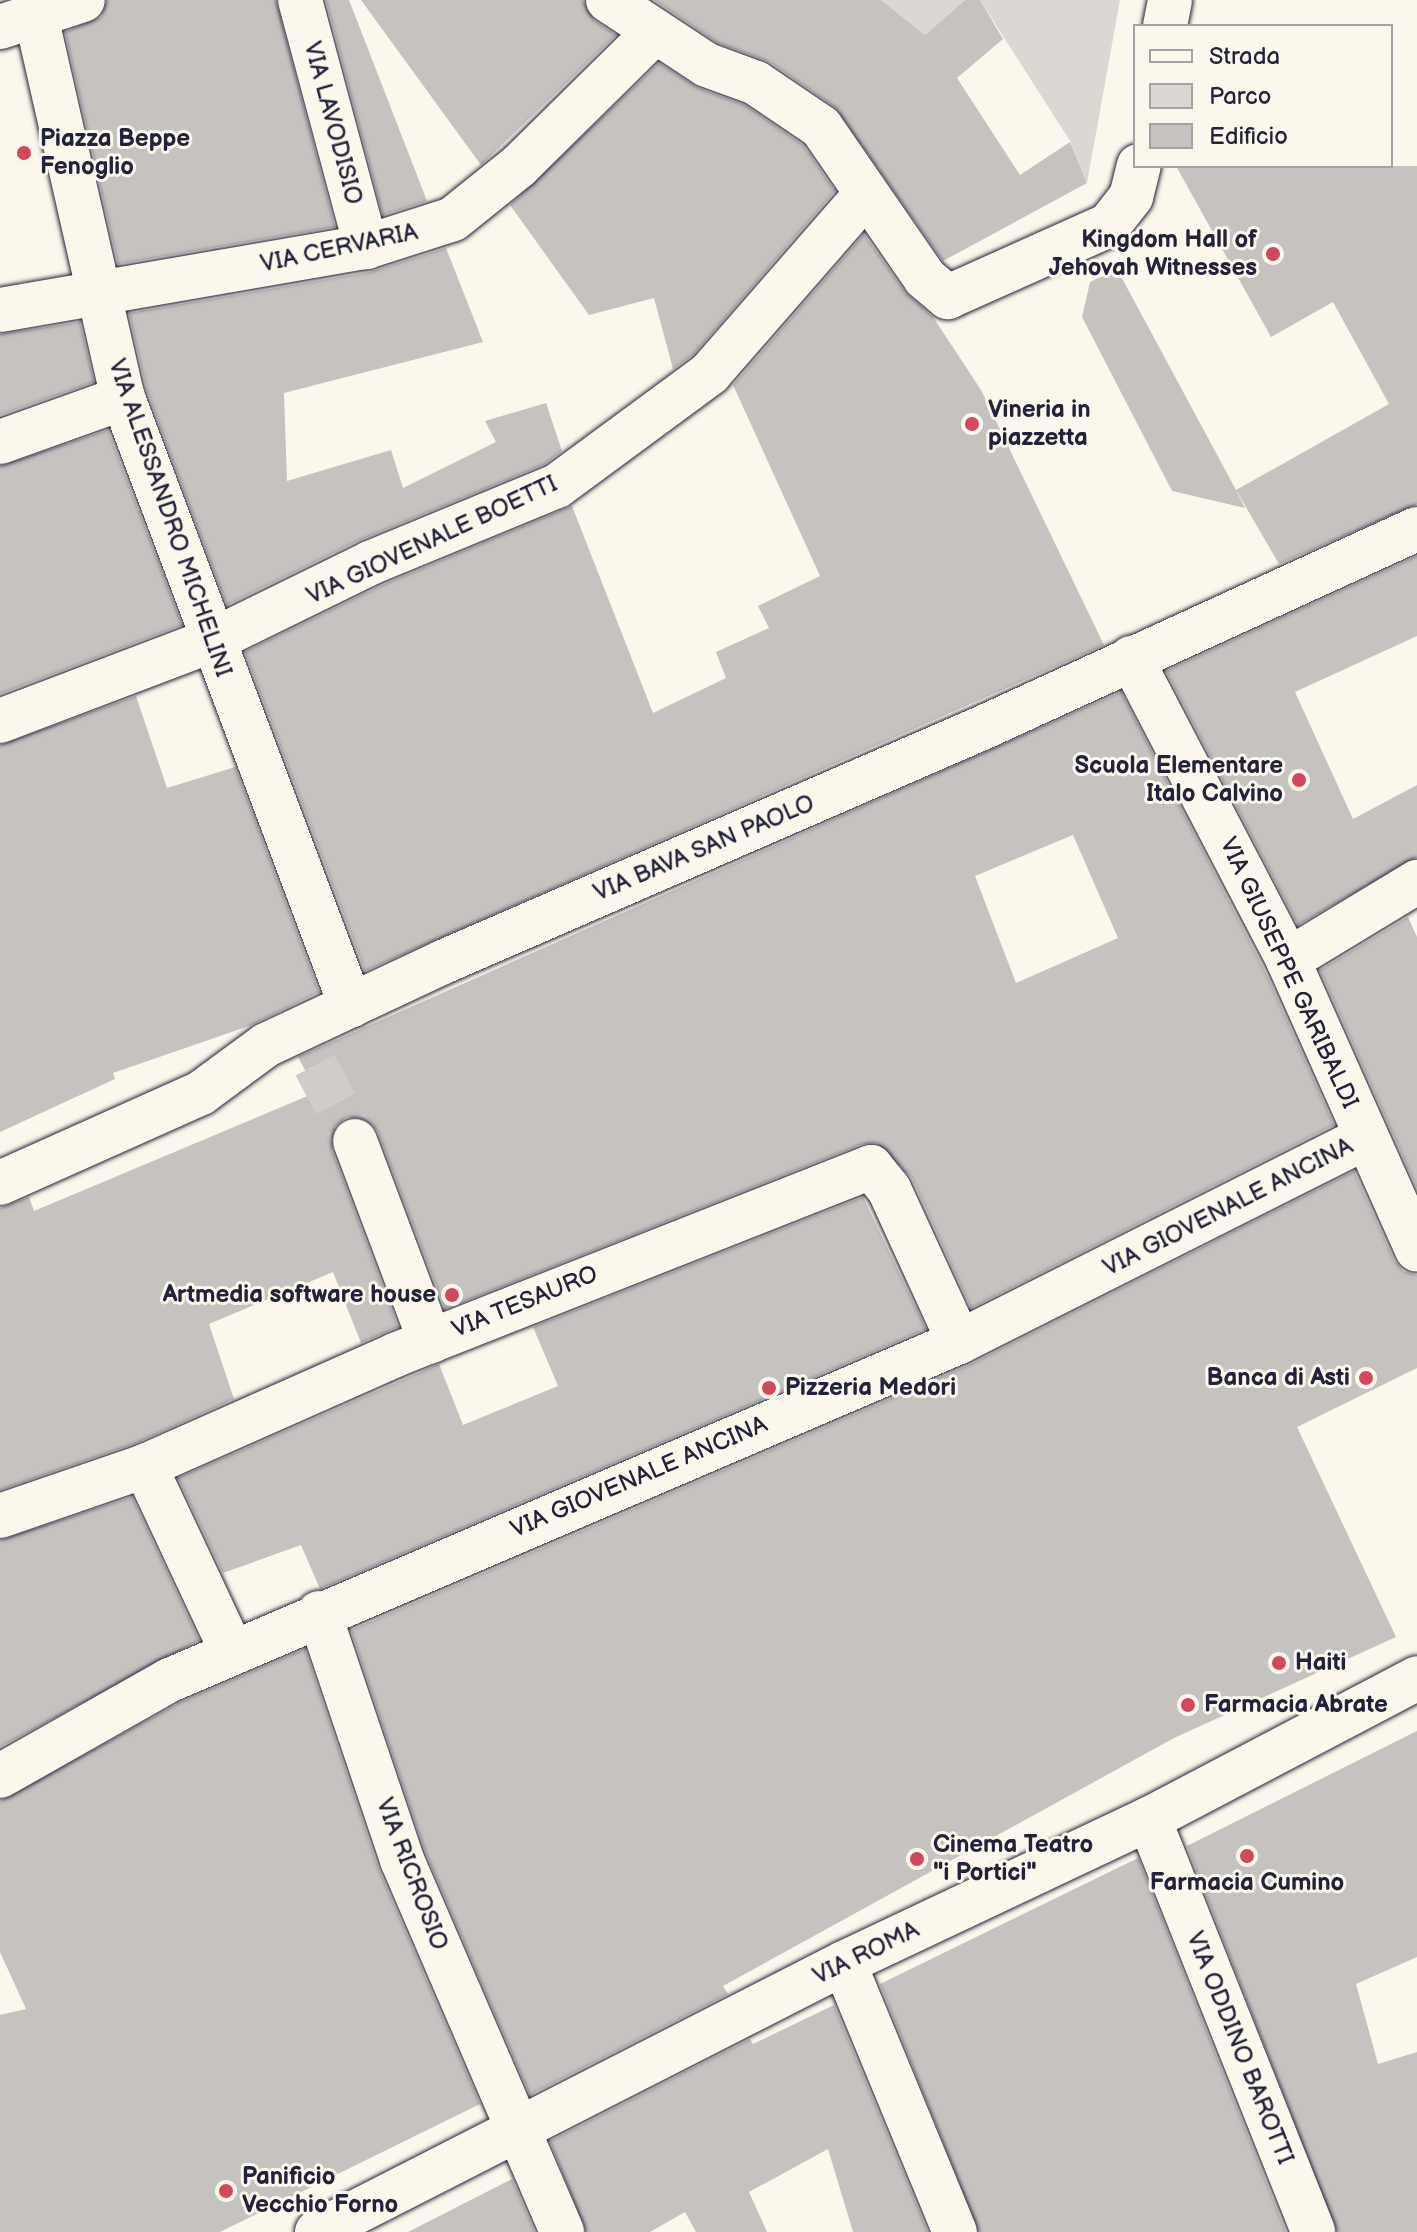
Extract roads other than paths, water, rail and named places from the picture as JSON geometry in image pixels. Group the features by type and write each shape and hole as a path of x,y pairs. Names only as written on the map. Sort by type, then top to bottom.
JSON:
{"street":[{"path":"18,22 83,0"},
{"name":"VIA LAVODISIO","path":"300,0 366,247"},
{"path":"608,0 707,65 756,83 821,127 925,278 948,297 1109,225 1131,197 1138,168"},
{"path":"1165,24 1170,0"},
{"name":"VIA ALESSANDRO MICHELINI","path":"18,22 99,295 123,398 211,641 351,1006"},
{"name":"VIA CERVARIA","path":"0,310 366,247 453,219 519,166 655,32"},
{"name":"VIA GIOVENALE BOETTI","path":"0,721 211,641 370,563 557,486 710,373 866,194"},
{"path":"0,442 123,398"},
{"name":"VIA BAVA SAN PAOLO","path":"0,1183 201,1093 266,1045 305,1048 351,1006 1417,529"},
{"name":"VIA GIUSEPPE GARIBALDI","path":"1131,658 1288,960 1417,1250"},
{"path":"1288,960 1417,882"},
{"name":"VIA GIOVENALE ANCINA","path":"0,1776 170,1680 319,1613 959,1342 1366,1137"},
{"path":"355,1141 430,1341"},
{"name":"VIA TESAURO","path":"0,1516 145,1466 430,1341 871,1167 889,1189 959,1342"},
{"path":"145,1466 232,1652"},
{"name":"VIA RICROSIO","path":"319,1613 402,1860 562,2232"},
{"name":"VIA ROMA","path":"317,2232 844,1963 1149,1819 1417,1678"},
{"name":"VIA ODDINO BAROTTI","path":"1149,1819 1313,2232"},
{"path":"844,1963 955,2232"}],"tunnel":[{"path":"315,1065 355,1141"}],"place":[{"name":"Piazza Beppe Fenoglio","path":"24,153"},
{"name":"Kingdom Hall of Jehovah Witnesses","path":"1273,254"},
{"name":"Vineria in piazzetta","path":"972,424"},
{"name":"Scuola Elementare Italo Calvino","path":"1299,780"},
{"name":"Artmedia software house","path":"452,1295"},
{"name":"Banca di Asti","path":"1366,1378"},
{"name":"Pizzeria Medori","path":"769,1388"},
{"name":"Haiti","path":"1279,1663"},
{"name":"Farmacia Abrate","path":"1188,1705"},
{"name":"Farmacia Cumino","path":"1247,1856"},
{"name":"Cinema Teatro \"i Portici\"","path":"917,1859"},
{"name":"Panificio Vecchio Forno","path":"226,2191"}]}
